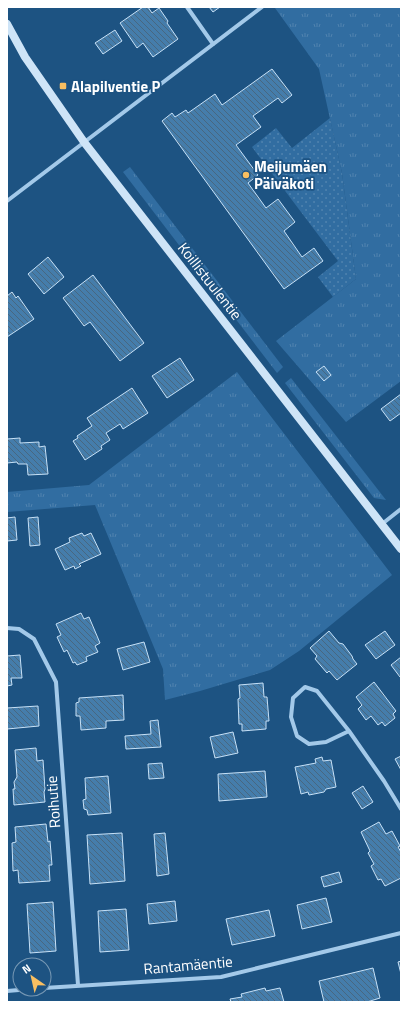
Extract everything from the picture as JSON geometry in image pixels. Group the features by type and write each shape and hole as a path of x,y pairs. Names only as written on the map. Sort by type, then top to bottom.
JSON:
{"street":[{"path":"187,7 213,44"},
{"path":"7,201 262,7"},
{"name":"Koillistuulentie","path":"7,24 25,57 84,142 401,549"},
{"path":"382,524 401,509"},
{"name":"Roihutie","path":"7,628 19,629 34,639 56,682 78,986"},
{"path":"349,731 326,742 309,744 297,736 291,717 293,698 305,687 316,691 349,731 384,781 401,809"},
{"name":"Rantamäentie","path":"52,988 221,977 401,933"}],"green space":[{"path":"401,7 401,381 346,422 276,341 356,279 342,173 319,69 275,8"},
{"path":"330,118 342,173 356,279 333,297 318,277 338,261 252,147 276,128 292,148"},
{"path":"130,167 283,367 277,373 123,172"},
{"path":"237,372 392,575 299,651 270,670 165,700 163,669 95,505 7,512 7,492 89,485"},
{"path":"291,378 386,500 374,498 285,383"}],"building":[{"path":"143,7 148,7 152,13 159,8 178,39 153,57 143,43 137,48 120,23"},
{"path":"209,7 220,7 213,12"},
{"path":"115,30 122,41 103,54 95,43"},
{"path":"272,69 292,95 282,103 278,98 253,116 261,127 236,145 258,175 248,183 266,208 278,199 295,222 284,231 302,257 314,248 323,261 284,289 162,121 172,113 175,117 186,110 188,113 215,94 222,105"},
{"path":"48,257 64,277 44,294 28,274"},
{"path":"93,275 144,343 120,361 90,322 84,326 63,298"},
{"path":"12,292 16,298 18,296 34,319 7,337 7,296"},
{"path":"180,358 194,380 167,398 152,376"},
{"path":"324,366 331,375 324,381 316,372"},
{"path":"132,388 148,413 123,429 120,424 106,433 110,440 101,446 102,449 85,460 73,441 78,438 77,436 92,426 87,418"},
{"path":"401,394 401,413 390,421 381,409"},
{"path":"20,438 20,443 39,442 39,447 45,446 48,474 28,475 27,464 18,464 17,462 7,463 7,439"},
{"path":"15,517 17,540 7,541 7,518"},
{"path":"38,517 40,545 30,546 28,518"},
{"path":"82,533 84,536 91,533 101,554 79,564 81,566 75,569 74,566 65,570 55,549 70,542 69,538"},
{"path":"81,613 84,619 89,617 100,643 95,646 98,652 86,657 87,661 77,665 75,662 73,663 67,650 64,652 57,637 61,635 56,624"},
{"path":"329,631 339,643 343,644 357,664 337,680 329,671 327,673 315,659 317,656 310,648"},
{"path":"385,631 395,645 376,659 365,645"},
{"path":"144,642 150,662 123,670 117,649"},
{"path":"20,655 22,678 11,678 12,685 7,686 7,656"},
{"path":"401,657 401,676 400,677 391,665"},
{"path":"374,682 396,711 393,714 395,718 385,726 382,722 378,725 371,716 366,720 358,709 362,705 356,697"},
{"path":"263,683 264,697 267,697 269,721 266,721 266,729 242,731 242,724 239,724 239,685"},
{"path":"123,695 124,720 106,721 106,728 81,730 80,716 76,716 76,703 79,702 79,698"},
{"path":"38,706 39,726 7,729 7,708"},
{"path":"158,720 161,747 126,749 125,736 151,734 150,721"},
{"path":"233,732 238,753 215,758 210,737"},
{"path":"36,748 37,761 43,760 45,802 14,805 13,789 15,789 14,782 17,777 15,750"},
{"path":"401,756 401,770 395,759"},
{"path":"322,757 323,761 331,760 336,787 326,789 324,792 309,795 308,792 301,794 295,767 316,763 315,759"},
{"path":"162,763 164,778 149,779 148,764"},
{"path":"265,771 267,797 219,801 218,774"},
{"path":"108,776 111,813 88,815 87,810 84,809 83,800 86,799 85,778"},
{"path":"363,786 373,802 362,809 352,793"},
{"path":"379,822 386,834 392,831 400,846 398,847 401,852 401,878 385,886 381,879 378,880 371,866 374,864 368,853 370,851 361,832"},
{"path":"46,824 48,842 50,841 52,865 49,865 50,881 19,883 18,870 13,871 12,843 16,842 15,827"},
{"path":"122,833 125,881 90,884 87,835"},
{"path":"165,833 169,874 157,876 154,834"},
{"path":"339,872 342,882 324,887 321,877"},
{"path":"326,898 332,922 302,929 297,905"},
{"path":"175,901 177,921 149,924 147,904"},
{"path":"53,902 56,951 30,953 27,904"},
{"path":"126,909 129,950 100,952 98,911"},
{"path":"269,910 275,936 232,945 226,919"},
{"path":"401,961 401,974 398,962"},
{"path":"373,968 380,998 367,1002 324,1002 319,981"},
{"path":"265,988 266,991 280,988 284,1002 231,1002 230,999 242,997 241,994"}],"place":[{"name":"Alapilventie P","path":"63,86"},
{"name":"Meijumäen Päiväkoti","path":"246,175"}]}
